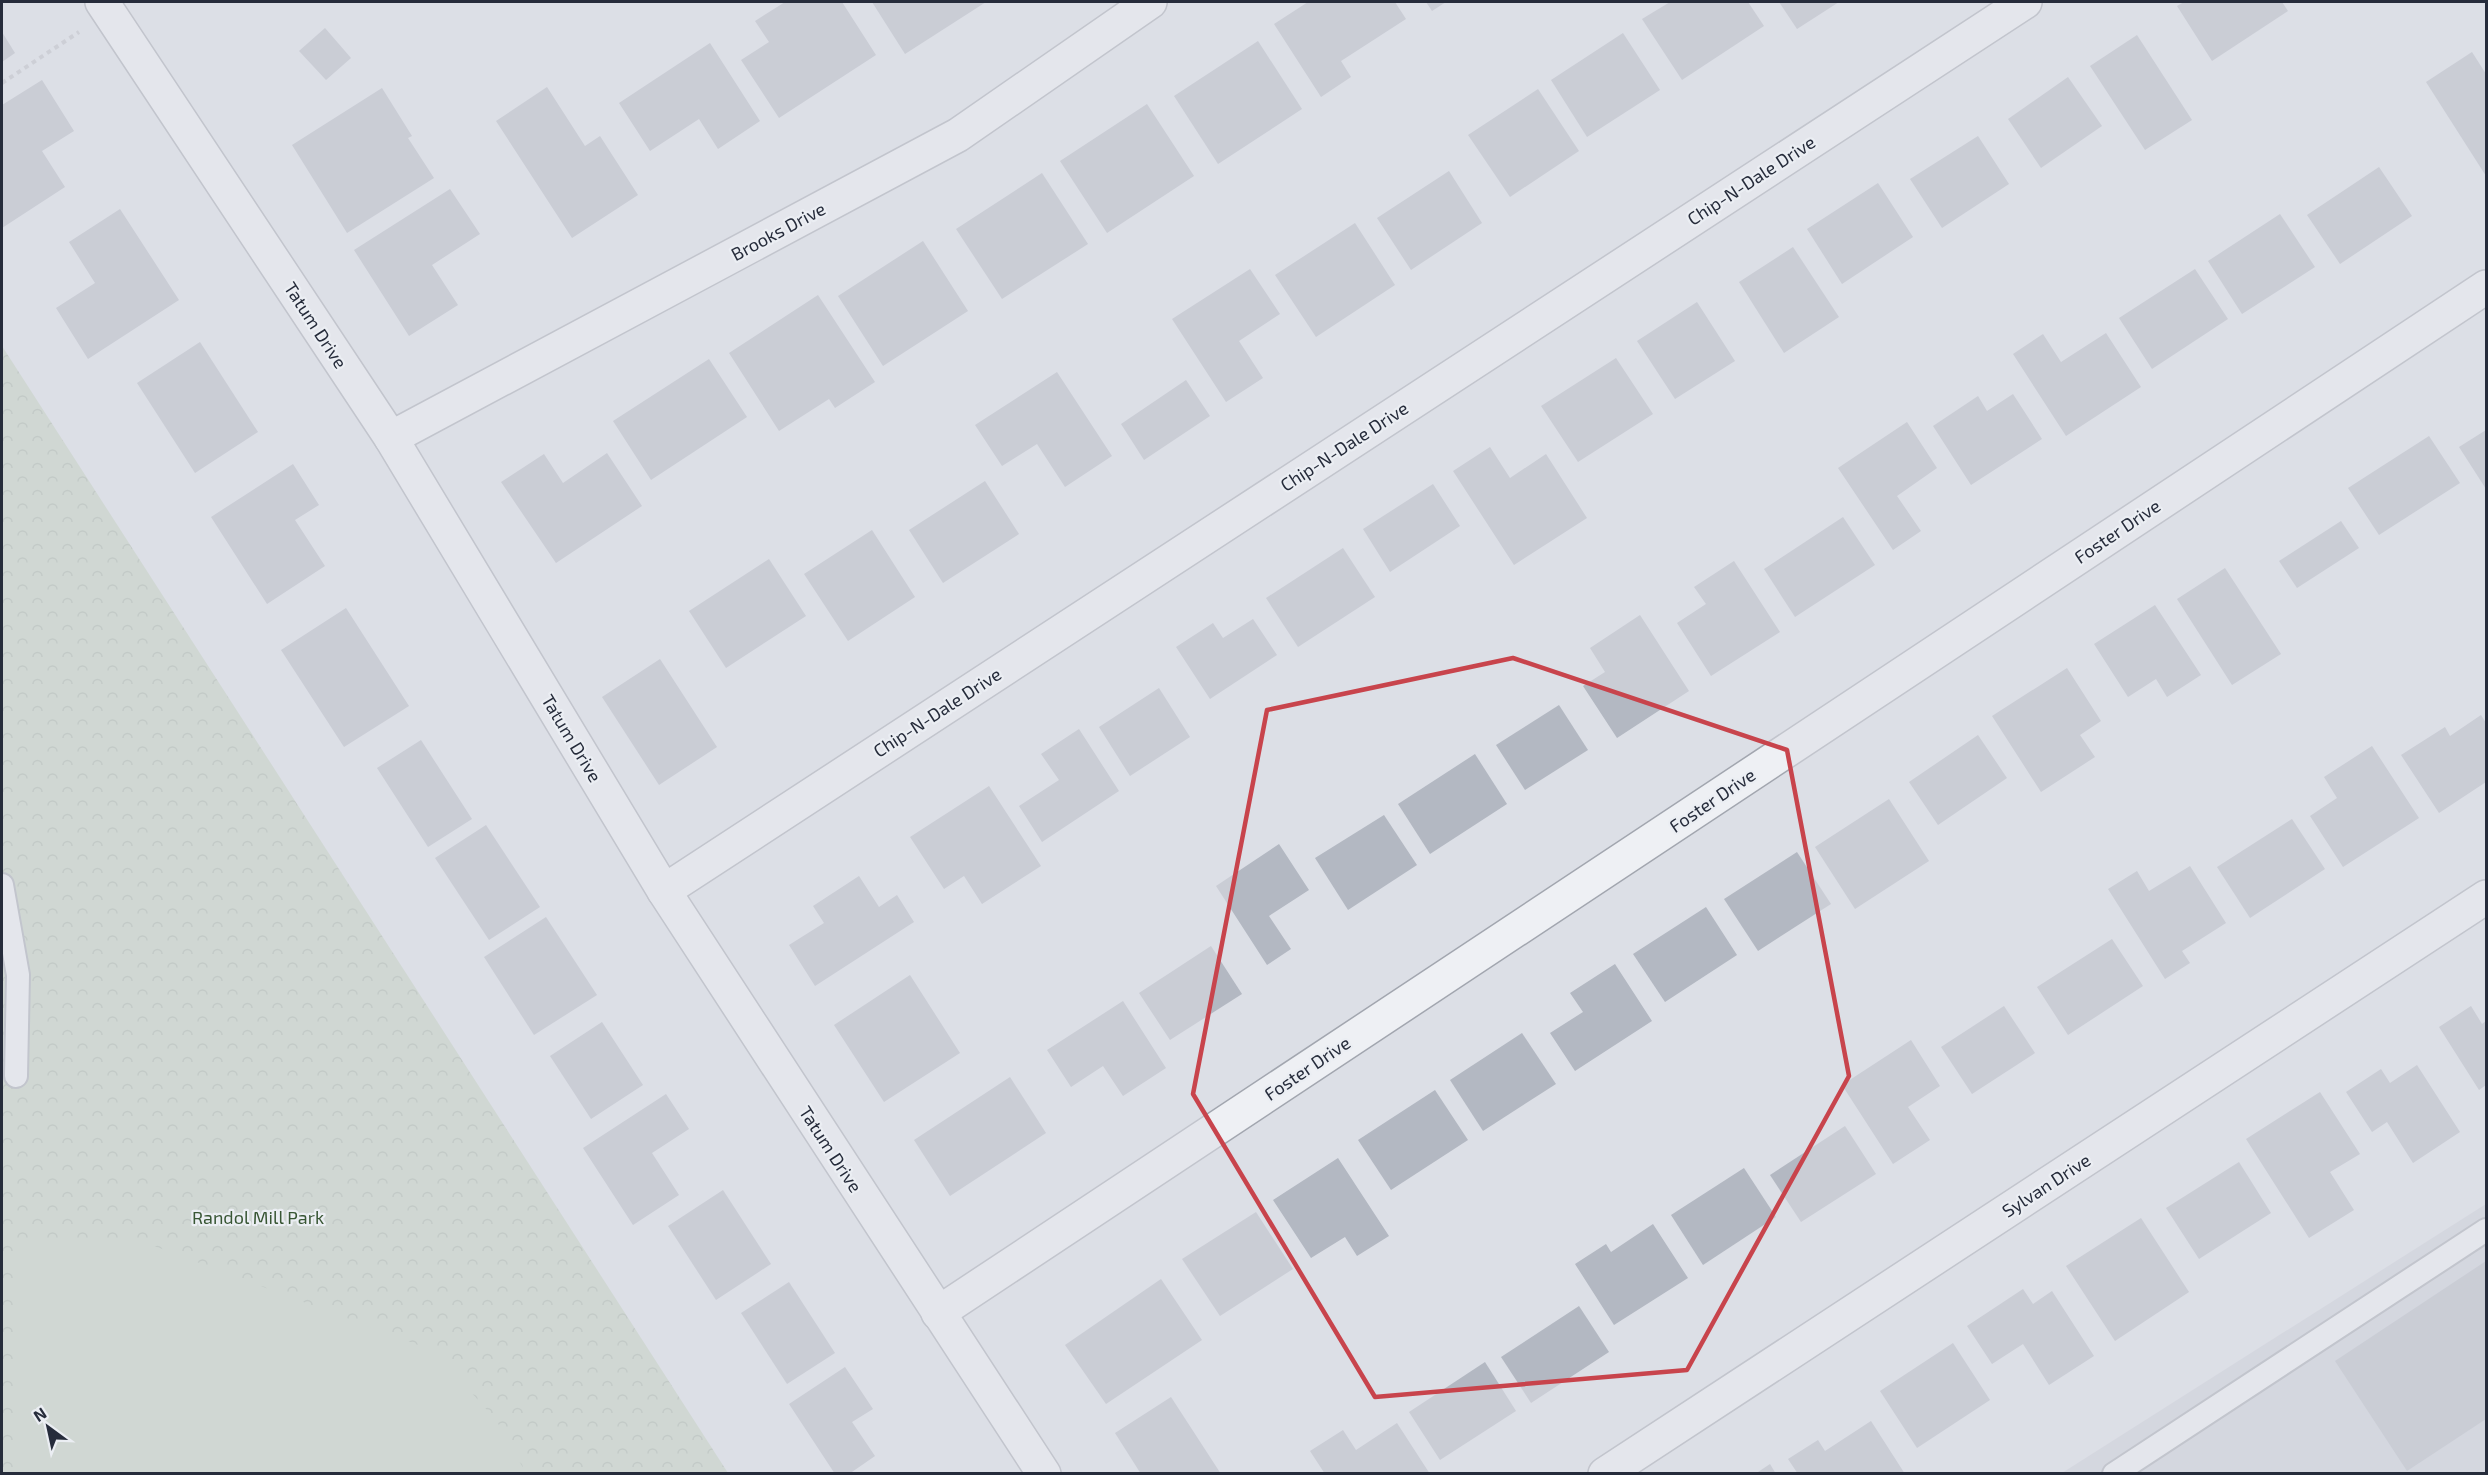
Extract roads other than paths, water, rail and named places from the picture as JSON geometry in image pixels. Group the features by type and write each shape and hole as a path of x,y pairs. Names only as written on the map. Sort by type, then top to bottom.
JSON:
{"street":[{"name":"Brooks Drive","path":"391,438 958,135 1150,2"},
{"name":"Chip-N-Dale Drive","path":"664,891 2025,2"},
{"name":"Tatum Drive","path":"106,7 391,438 664,891 1044,1473"},
{"name":"Foster Drive","path":"938,1313 2487,287"},
{"name":"Sylvan Drive","path":"1605,1473 2487,897"}],"lane":[{"path":"2,885 18,975 16,1076"},
{"path":"2114,1473 2487,1230"}],"park label":[{"name":"Randol Mill Park","path":"258,1217"}]}
